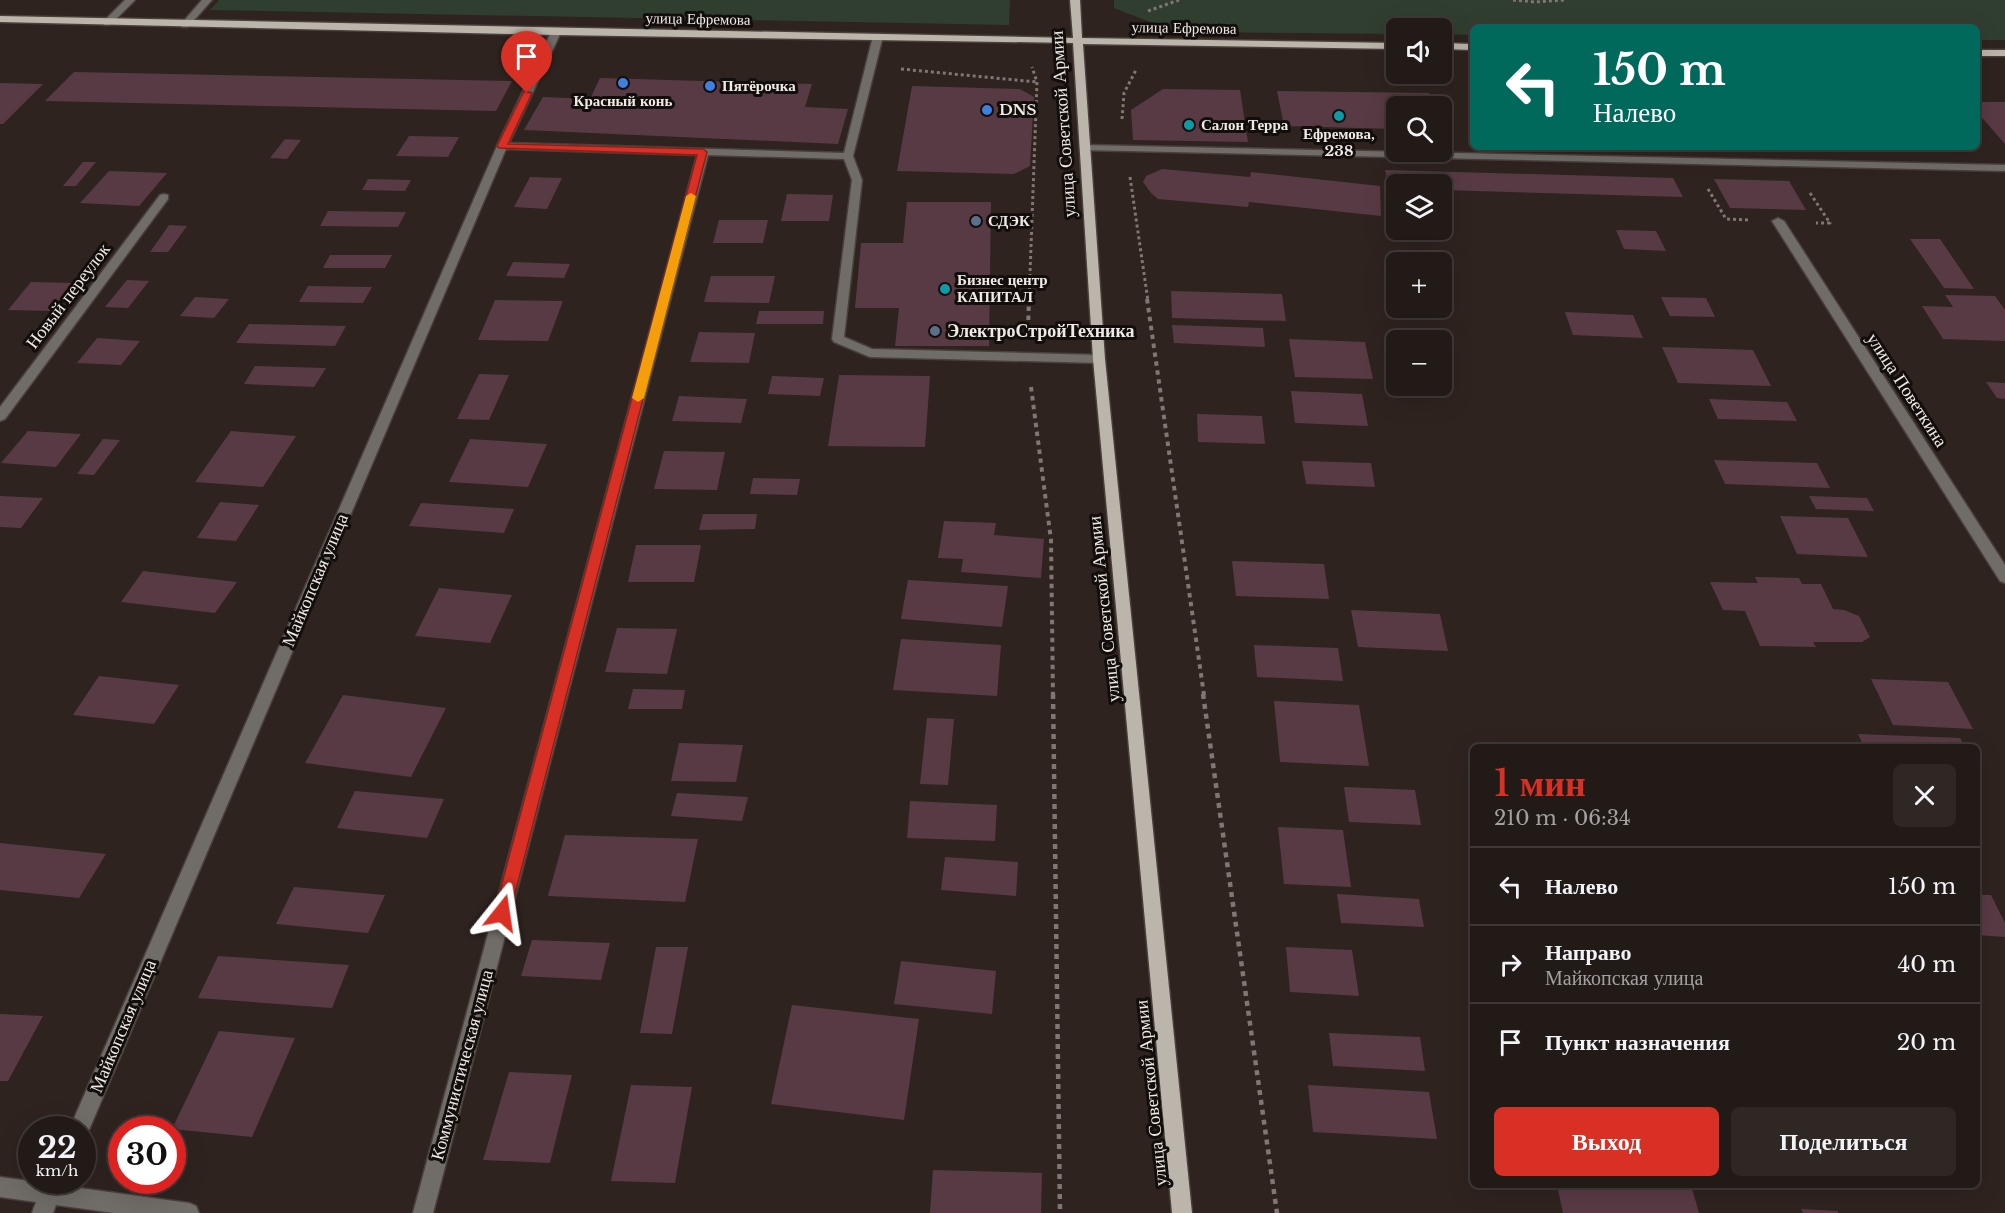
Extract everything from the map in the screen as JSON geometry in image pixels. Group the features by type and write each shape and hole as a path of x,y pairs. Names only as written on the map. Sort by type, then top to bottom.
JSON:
{"main road":[{"name":"улица Советской Армии","path":"1075,0 1099,359 1182,1213"},
{"name":"улица Ефремова","path":"0,20 1386,46"},
{"path":"1452,46 1470,47"},
{"path":"1980,52 2005,53"}],"street":[{"path":"107,23 130,0"},
{"path":"185,25 207,0"},
{"name":"Майкопская улица","path":"85,1116 502,146 556,32"},
{"path":"878,36 848,156 857,180 838,339 870,353 1099,359"},
{"path":"502,146 848,156"},
{"path":"1085,148 2005,168"},
{"name":"Коммунистическая улица","path":"423,1213 703,152"},
{"name":"Новый переулок","path":"0,416 164,197"},
{"name":"улица Поветкина","path":"1778,221 2005,578"},
{"path":"0,1187 18,1187"},
{"path":"42,1213 51,1194"},
{"path":"90,1194 189,1213"}],"path":[{"path":"1145,13 1179,0"},
{"path":"1513,0 1535,2 1565,0"},
{"path":"1137,69 1130,79 1121,110 1277,1213"},
{"path":"1037,82 1028,356 1051,540 1060,1213"}],"green space":[{"path":"219,0 1010,0 1009,25 210,10"},
{"path":"1114,0 2005,0 2005,40 1980,40 1980,24 1470,24 1470,35 1452,34 1452,18 1386,18 1386,34 1176,32 1114,8"}],"building":[{"path":"74,72 512,81 496,111 45,101"},
{"path":"600,78 812,84 805,107 848,109 838,144 524,130 543,97 590,99"},
{"path":"0,83 43,84 3,124 0,124"},
{"path":"912,86 1020,89 1034,97 1030,166 1014,174 897,171"},
{"name":"Салон Терра","path":"1163,89 1240,90 1248,142 1133,140 1131,110"},
{"name":"Ефремова, 238","path":"1277,91 1429,93 1430,96 1386,96 1386,129 1284,126"},
{"path":"1980,102 2005,102 2005,144 1980,115"},
{"path":"409,136 459,137 448,157 396,156"},
{"path":"285,139 301,140 287,159 270,158"},
{"path":"83,162 96,162 76,186 63,186"},
{"path":"1162,169 1250,177 1251,172 1380,186 1381,216 1249,202 1248,207 1158,199 1143,182 1146,176"},
{"path":"1385,170 1673,178 1683,197 1452,190 1452,174 1386,174"},
{"path":"109,171 167,173 139,206 80,203"},
{"path":"530,177 562,178 547,209 514,207"},
{"path":"368,179 411,180 405,191 362,190"},
{"path":"1714,179 1789,181 1806,210 1730,208"},
{"path":"787,194 833,195 829,221 781,221"},
{"name":"Бизнес центр КАПИТАЛ","path":"907,202 991,202 989,346 895,346 899,308 855,308 861,243 903,243"},
{"path":"328,211 406,212 398,227 320,226"},
{"path":"719,220 768,220 763,243 713,243"},
{"path":"169,225 187,226 168,252 150,252"},
{"path":"1616,230 1656,231 1666,251 1624,249"},
{"path":"1910,239 1940,239 1974,289 1944,288"},
{"path":"330,255 392,255 385,268 323,268"},
{"path":"513,262 570,264 564,278 506,276"},
{"path":"711,276 775,276 769,303 704,302"},
{"path":"127,280 149,281 128,308 105,307"},
{"path":"31,282 74,283 52,311 8,310"},
{"path":"308,286 372,287 363,303 299,302"},
{"path":"1171,291 1282,294 1286,321 1172,318"},
{"path":"1945,295 1995,296 2005,310 2005,341 1943,339 1922,306 1953,307"},
{"path":"195,297 229,299 214,318 180,316"},
{"path":"1661,297 1706,298 1715,317 1670,316"},
{"path":"495,300 563,301 548,341 478,340"},
{"path":"759,311 824,311 823,324 756,324"},
{"path":"1565,312 1633,315 1643,338 1573,335"},
{"path":"249,324 346,326 335,346 236,343"},
{"path":"1172,325 1263,328 1265,347 1174,343"},
{"path":"699,332 755,333 749,363 690,362"},
{"path":"97,338 140,341 121,365 77,363"},
{"path":"1289,339 1365,342 1373,379 1295,377"},
{"path":"1662,347 1753,350 1771,386 1678,383"},
{"path":"255,366 326,368 314,387 244,384"},
{"path":"479,374 509,375 489,420 457,419"},
{"path":"839,375 930,376 925,447 828,446"},
{"path":"772,376 824,378 820,396 768,394"},
{"path":"1986,382 2005,383 2005,399 1997,398"},
{"path":"1291,391 1362,394 1368,426 1295,423"},
{"path":"679,396 747,399 741,423 672,421"},
{"path":"1709,399 1787,402 1797,421 1718,419"},
{"path":"1197,414 1262,416 1265,444 1198,442"},
{"path":"28,431 81,434 56,467 1,463"},
{"path":"231,431 296,436 263,487 195,482"},
{"path":"103,439 120,440 94,475 77,474"},
{"path":"470,439 547,444 528,487 449,482"},
{"path":"664,451 725,452 717,490 654,489"},
{"path":"1714,460 1817,463 1830,488 1725,484"},
{"path":"1302,461 1371,463 1375,487 1306,484"},
{"path":"753,478 800,479 797,495 750,494"},
{"path":"0,496 43,498 21,528 0,527"},
{"path":"1809,496 1867,498 1874,511 1816,509"},
{"path":"220,502 259,505 236,541 197,538"},
{"path":"421,503 514,509 504,533 409,526"},
{"path":"703,514 757,514 755,529 699,530"},
{"path":"1780,516 1848,518 1868,557 1797,554"},
{"path":"944,521 996,523 994,535 1044,539 1041,578 961,572 963,559 938,558"},
{"path":"636,545 701,545 694,582 628,582"},
{"path":"1232,561 1324,564 1329,599 1236,596"},
{"path":"143,571 237,582 215,613 121,602"},
{"path":"1755,577 1799,578 1802,584 1821,584 1833,609 1844,610 1859,616 1870,637 1862,642 1813,642 1816,647 1760,646 1745,611 1723,610 1710,582 1758,583"},
{"path":"908,580 1008,586 1002,627 901,619"},
{"path":"439,588 512,595 490,643 415,636"},
{"path":"1351,610 1440,614 1448,651 1358,647"},
{"path":"617,628 677,629 667,674 605,672"},
{"path":"901,639 1001,645 997,696 893,690"},
{"path":"1254,645 1338,648 1343,681 1257,677"},
{"path":"99,676 179,685 154,724 73,715"},
{"path":"1871,679 1948,682 1973,729 1893,725"},
{"path":"633,689 685,690 682,709 628,709"},
{"path":"343,695 446,708 411,777 305,763"},
{"path":"1274,701 1359,705 1369,766 1280,762"},
{"path":"927,718 954,719 948,785 920,784"},
{"path":"1858,734 1960,738 1963,744 1863,744"},
{"path":"679,743 743,745 736,782 671,781"},
{"path":"1344,787 1415,790 1421,825 1349,822"},
{"path":"355,791 444,799 427,838 337,828"},
{"path":"677,793 748,797 742,821 671,816"},
{"path":"910,801 997,805 995,841 907,838"},
{"path":"1278,827 1343,830 1351,887 1284,884"},
{"path":"565,835 698,839 685,902 548,896"},
{"path":"0,843 106,854 79,898 0,890"},
{"path":"945,857 1018,862 1016,896 941,890"},
{"path":"294,887 385,895 368,933 276,924"},
{"path":"1337,894 1419,899 1424,927 1341,923"},
{"path":"1980,895 1991,895 2005,923 2005,937 1980,935"},
{"path":"532,940 610,943 601,980 521,976"},
{"path":"656,947 688,947 672,1034 640,1033"},
{"path":"1286,947 1352,950 1359,996 1290,992"},
{"path":"218,956 349,965 332,1008 198,998"},
{"path":"901,961 996,971 992,1014 894,1004"},
{"path":"792,1005 919,1019 904,1120 771,1104"},
{"path":"0,1014 43,1016 8,1081 0,1081"},
{"path":"219,1031 295,1038 252,1137 186,1130 186,1116 178,1116"},
{"path":"1329,1033 1420,1037 1425,1071 1333,1066"},
{"path":"509,1072 572,1075 550,1163 483,1160"},
{"path":"631,1085 692,1087 675,1183 611,1181"},
{"path":"1308,1085 1429,1092 1437,1139 1313,1132"},
{"path":"933,1170 1042,1173 1041,1213 930,1213"},
{"path":"1558,1188 1692,1188 1699,1213 1563,1213"},
{"path":"1801,1209 1838,1211 1838,1213 1803,1213"}],"slow traffic":[{"path":"638,398 691,196"}],"place":[{"name":"Красный конь","path":"623,83"},
{"name":"Пятёрочка","path":"710,86"},
{"name":"DNS","path":"987,110"},
{"name":"Ефремова, 238","path":"1339,116"},
{"name":"Салон Терра","path":"1189,125"},
{"name":"СДЭК","path":"976,221"},
{"name":"Бизнес центр КАПИТАЛ","path":"945,289"},
{"name":"ЭлектроСтройТехника","path":"935,331"}],"route":[{"path":"502,913 703,152 502,146 527,93"}]}
